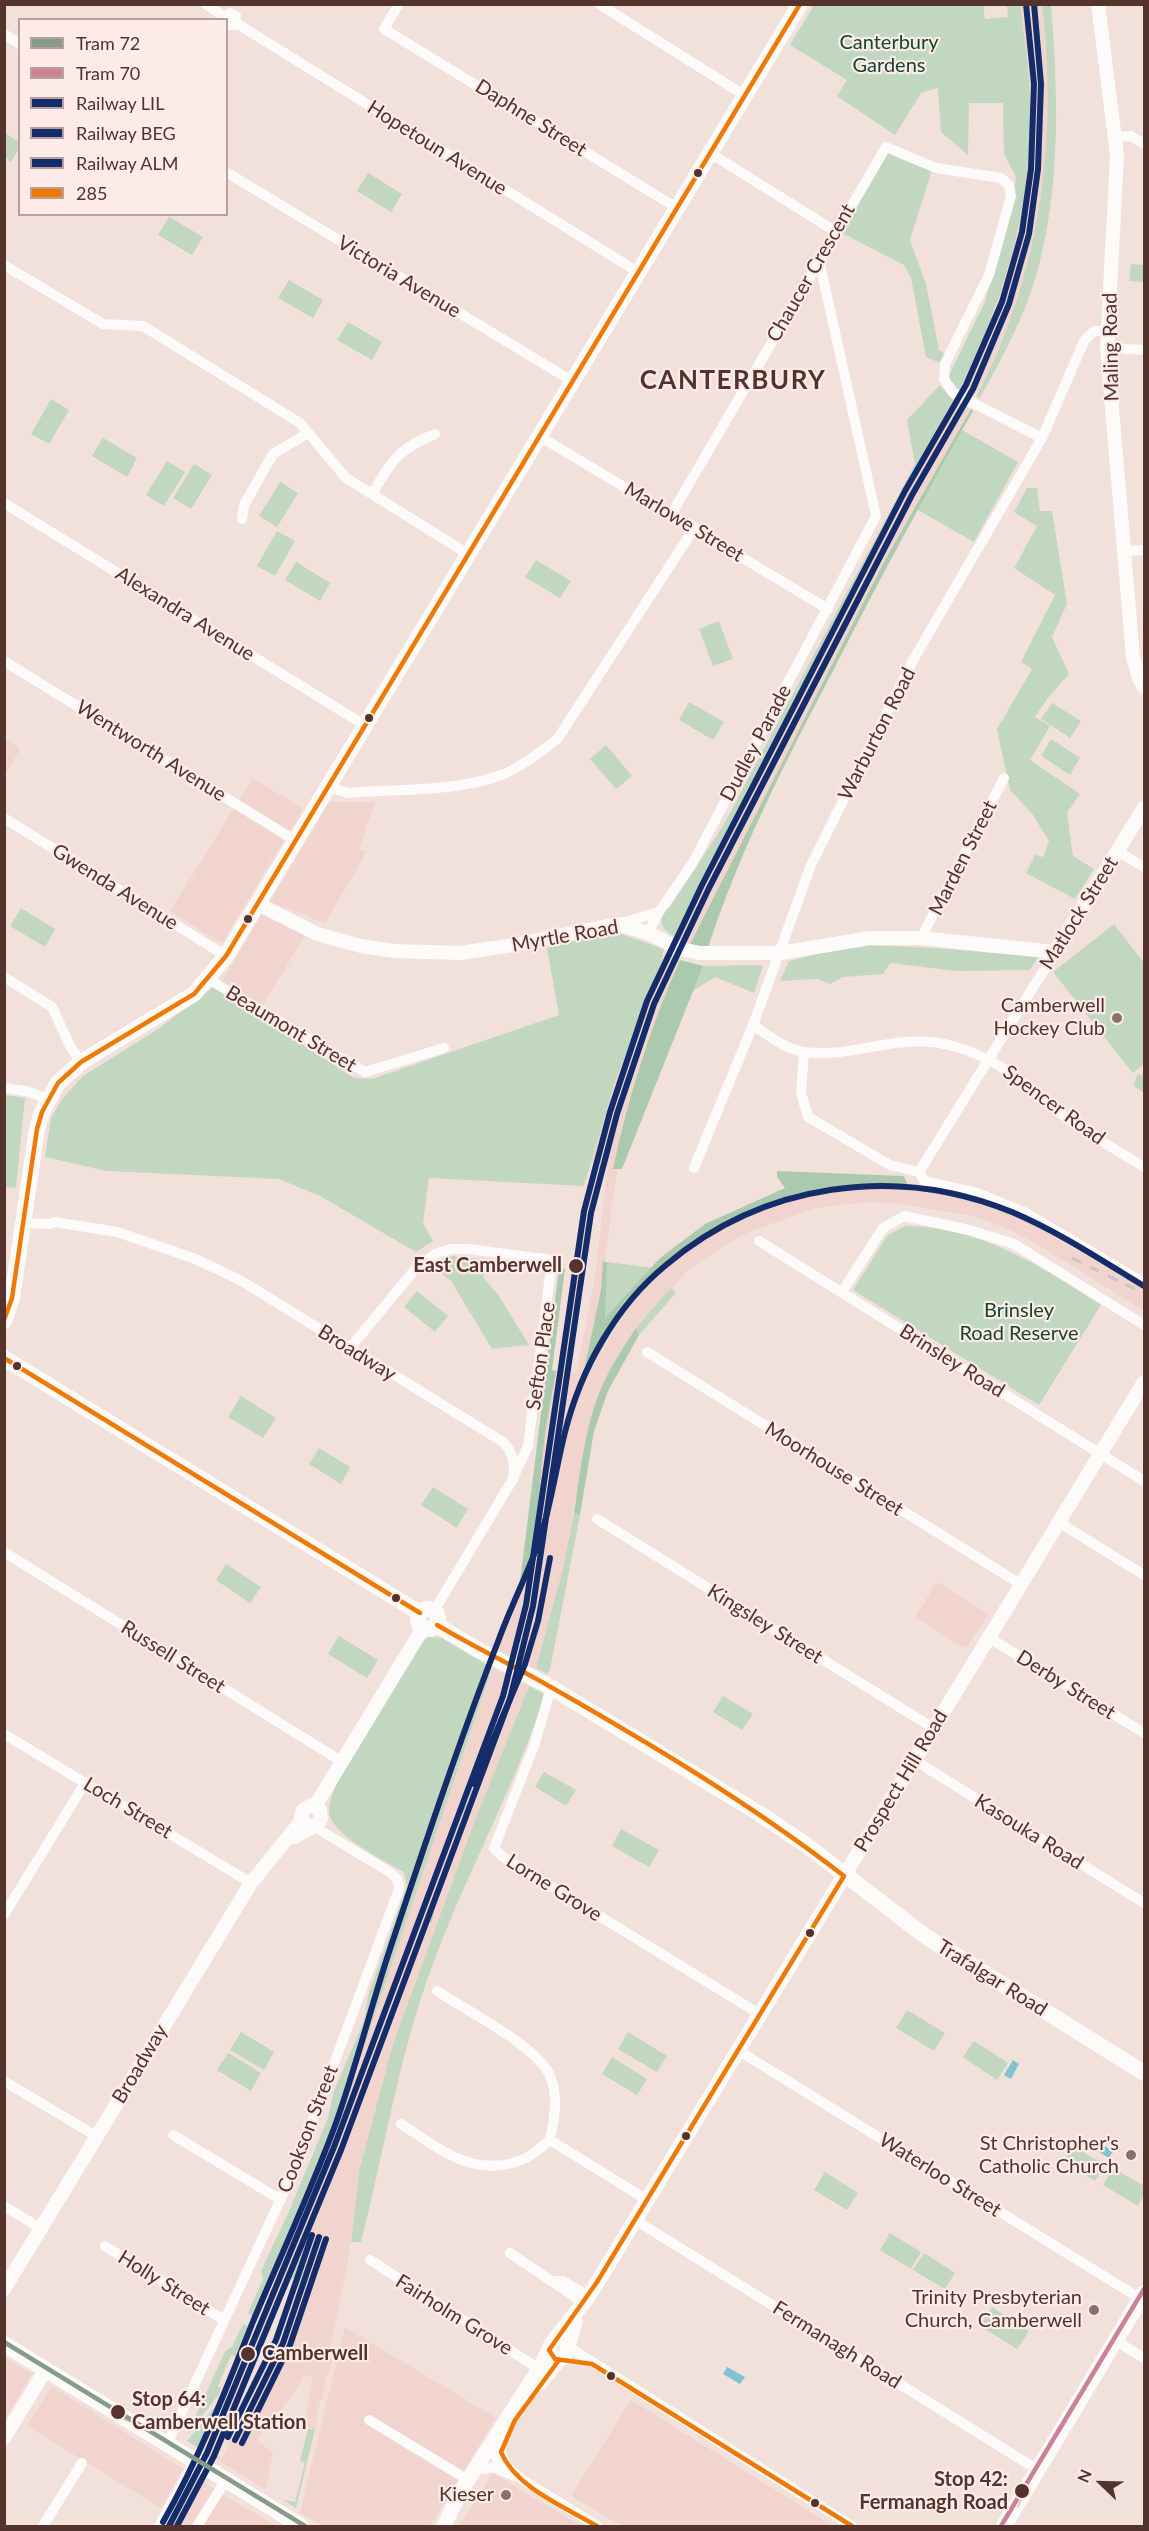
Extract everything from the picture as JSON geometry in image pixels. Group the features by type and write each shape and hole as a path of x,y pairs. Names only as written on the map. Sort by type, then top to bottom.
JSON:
{"main road":[{"path":"4,1321 24,1222 37,1129 48,1099 58,1083 81,1062 179,1004 208,980 226,956 800,4"},
{"name":"Trafalgar Road","path":"4,1358 428,1619 493,1658 549,1687 760,1814 808,1847 925,1936 1144,2073"},
{"name":"Prospect Hill Road","path":"445,2524 517,2409 556,2355 586,2300 844,1876"},
{"path":"1004,2526 1143,2296"},
{"path":"4,2344 296,2525"},
{"name":"Prospect Hill Road","path":"500,2459 505,2431"},
{"path":"481,2468 487,2457 500,2459"}],"street":[{"name":"Hopetoun Avenue","path":"205,4 638,272"},
{"name":"Daphne Street","path":"399,4 384,29 677,208"},
{"path":"599,4 744,95"},
{"name":"Maling Road","path":"1098,4 1117,155 1106,331 1107,348 1133,658 1144,687"},
{"path":"4,34 18,43"},
{"path":"1115,137 1131,136 1144,144"},
{"name":"Chaucer Crescent","path":"672,513 886,147 936,168 1001,178 1009,185 1011,196 989,275 945,364 944,379 953,393 1042,438"},
{"path":"710,153 836,231"},
{"name":"Victoria Avenue","path":"228,173 572,381"},
{"name":"Dudley Parade","path":"648,933 659,912 692,864 876,516 819,260"},
{"path":"4,265 103,324 143,326 300,423 345,478 468,554"},
{"name":"Warburton Road","path":"694,1167 753,1025 811,865 912,662 1042,438 1084,341 1094,331 1106,331"},
{"path":"1107,348 1144,350"},
{"path":"242,519 244,505 273,454 308,433"},
{"path":"372,494 394,458 413,443 435,434"},
{"name":"Marlowe Street","path":"539,436 672,513 828,609"},
{"name":"Alexandra Avenue","path":"4,503 366,726"},
{"path":"329,787 348,793 473,784 504,774 529,761 558,738 695,527"},
{"path":"1125,551 1144,550"},
{"name":"Wentworth Avenue","path":"4,661 296,841"},
{"name":"Marden Street","path":"921,938 1004,777"},
{"name":"Matlock Street","path":"919,1172 1144,808"},
{"name":"Gwenda Avenue","path":"4,818 226,956"},
{"path":"1118,851 1144,867"},
{"name":"Myrtle Road","path":"258,904 317,934 360,946 395,951 460,953 514,945 617,924 648,933 681,949 700,953 780,952 870,938 921,938 1055,952"},
{"path":"617,924 659,912"},
{"path":"4,977 52,1007 69,1046 81,1062"},
{"name":"Beaumont Street","path":"208,980 365,1072 444,1048"},
{"name":"Spencer Road","path":"753,1025 778,1042 804,1052 837,1052 911,1040 949,1045 989,1059 1012,1072 1074,1123 1144,1167"},
{"path":"804,1052 801,1093 808,1117 890,1165 919,1172 924,1181 977,1193 1026,1213 1144,1283"},
{"path":"4,1088 26,1090 48,1099"},
{"path":"842,1292 883,1228 904,1216 969,1230 1014,1244 1144,1325"},
{"name":"Broadway","path":"4,2289 251,1883 284,1844 314,1818 338,1767 513,1479 514,1460 511,1450 503,1442 240,1280 193,1258 117,1232 55,1222 50,1224 24,1222"},
{"name":"Brinsley Road","path":"759,1240 1144,1481"},
{"name":"Sefton Place","path":"350,1348 417,1267 435,1254 451,1249 552,1260 528,1446 513,1479"},
{"name":"Moorhouse Street","path":"647,1352 1022,1585"},
{"name":"Prospect Hill Road","path":"844,1876 988,1637 1102,1455 1144,1382"},
{"name":"Kingsley Street","path":"597,1519 933,1728"},
{"path":"1060,1523 1144,1575"},
{"name":"Russell Street","path":"4,1552 338,1767"},
{"name":"Derby Street","path":"988,1637 1144,1733"},
{"name":"Lorne Grove","path":"549,1687 534,1746 494,1848 503,1857 761,2015"},
{"name":"Loch Street","path":"4,1734 251,1883"},
{"name":"Kasouka Road","path":"914,1760 1144,1903"},
{"path":"4,1915 85,1783"},
{"name":"Cookson Street","path":"167,2444 281,2200 399,1889 398,1880 391,1873 333,1836 314,1818"},
{"path":"400,2124 456,2158 492,2168 525,2159 550,2140 556,2106 550,2076 533,2053 437,1991"},
{"name":"Waterloo Street","path":"739,2051 1143,2296"},
{"path":"4,2081 96,2136"},
{"path":"173,2135 281,2200"},
{"path":"550,2140 647,2200"},
{"path":"4,2206 40,2228"},
{"name":"Fermanagh Road","path":"635,2220 1038,2470"},
{"path":"518,2244 507,2255 586,2300"},
{"name":"Holly Street","path":"105,2246 224,2320"},
{"name":"Fairholm Grove","path":"370,2260 556,2355 592,2364 852,2526"},
{"path":"1116,2341 1144,2358"},
{"path":"4,2438 46,2369"},
{"path":"369,2420 471,2483"},
{"path":"500,2459 523,2480"},
{"path":"159,2526 196,2462"},
{"path":"44,2526 82,2463"},
{"path":"481,2468 494,2467 523,2480 597,2526"},
{"path":"197,2526 224,2479"}],"shaded area":[{"path":"1020,5 1042,5 1048,78 1047,158 1037,231 1017,306 979,392 962,383 979,349 1019,220 1026,175 1030,101"},
{"path":"953,400 971,409 885,560 690,944 674,936 873,548"},
{"path":"5,739 20,749 5,775"},
{"path":"253,778 303,809 222,943 170,911"},
{"path":"330,802 375,802 359,849 366,853 325,923 270,902"},
{"path":"262,914 306,934 261,1008 221,982"},
{"path":"665,954 680,960 643,1053 623,1122 613,1168 617,1169 601,1290 582,1379 586,1378 629,1306 659,1274 697,1243 728,1223 761,1208 824,1188 867,1184 908,1186 947,1192 1011,1212 1052,1233 1054,1237 1144,1289 1144,1311 1040,1246 1008,1229 977,1217 898,1203 864,1202 817,1208 750,1231 688,1270 636,1328 620,1352 598,1396 588,1431 562,1572 536,1669 498,1651 520,1582 526,1576 531,1555 544,1441 556,1371 558,1371 571,1274 593,1163 591,1162 615,1082 645,997","holes":["603,1165 608,1167 594,1282 576,1374 568,1372 585,1247"]},
{"path":"937,1582 988,1614 966,1649 915,1617"},
{"path":"492,1668 529,1686 475,1820 393,2044 359,2171 347,2267 329,2355 333,2358 324,2387 326,2388 321,2394 324,2396 320,2401 315,2429 304,2428 313,2378 304,2375 292,2396 256,2440 273,2452 266,2489 199,2448 205,2450 287,2255 282,2253 342,2112","holes":["294,2258 309,2264 297,2302 264,2381 222,2458 214,2454"]},
{"path":"345,2327 496,2418 430,2526 323,2526 300,2513"},
{"path":"5,2357 32,2374 5,2419"},
{"path":"54,2388 183,2469 161,2508 27,2426 50,2389"},
{"path":"631,2400 833,2526 622,2526 571,2496"},
{"path":"493,2473 525,2493 582,2526 459,2526"},
{"path":"192,2475 216,2490 194,2526 164,2526"},
{"path":"222,2494 276,2526 203,2526"}],"green space":[{"name":"Canterbury Gardens","path":"814,5 983,5 985,19 1008,17 1007,5 1020,5 1030,100 1027,176 1013,249 1002,285 990,321 959,390 948,377 985,302 1014,193 1016,177 1004,154 1003,103 969,103 968,155 941,132 938,88 921,93 895,135 837,96 847,80 790,45"},
{"path":"1042,5 1051,5 1056,103 1054,168 1046,233 1034,283 1021,317 980,398 976,397 998,350 1016,303 1030,255 1039,206 1048,106"},
{"path":"5,133 18,141 18,150 11,162 5,157"},
{"path":"888,153 932,170 910,240 926,284 939,350 944,353 940,363 926,357 911,278 904,265 840,232"},
{"path":"368,173 402,194 391,212 357,191"},
{"path":"169,217 203,237 192,255 158,235"},
{"path":"1131,264 1144,265 1144,282 1129,281"},
{"path":"289,280 323,300 313,318 278,298"},
{"path":"348,322 382,342 372,360 337,340"},
{"path":"940,385 953,400 873,548 674,936 662,926 663,910 670,907 723,826 915,464 907,420"},
{"path":"51,399 69,410 49,444 31,434"},
{"path":"971,409 973,411 885,570 782,770 735,875 708,948 690,944 885,560"},
{"path":"962,430 1018,462 974,542 916,509"},
{"path":"103,438 137,458 127,477 92,456"},
{"path":"167,461 185,472 164,506 146,495"},
{"path":"194,464 212,475 191,509 173,498"},
{"path":"280,482 298,493 277,527 259,516"},
{"path":"1027,488 1037,488 1040,511 1052,511 1067,604 1052,637 1069,674 1035,717 1050,726 1030,760 1080,794 1067,813 1073,856 1094,869 1075,899 1026,873 1035,855 1043,857 1049,841 1033,815 1010,790 997,729 1032,669 1021,662 1055,595 1014,568 1037,526 1014,512"},
{"path":"277,531 295,541 275,576 257,566"},
{"path":"536,560 571,581 560,598 525,577"},
{"path":"296,562 330,583 320,601 285,580"},
{"path":"719,621 733,659 713,666 699,629"},
{"path":"689,702 724,722 713,740 679,720"},
{"path":"1052,703 1081,721 1070,738 1041,719"},
{"path":"1051,739 1080,758 1070,775 1041,756"},
{"path":"606,745 632,776 616,789 590,759"},
{"path":"21,908 55,929 45,947 10,926"},
{"name":"Camberwell Hockey Club","path":"1114,924 1144,963 1144,1064 1133,1073 1053,972"},
{"path":"613,931 664,949 661,963 615,1082 584,1186 429,1178 423,1223 433,1241 416,1252 320,1196 279,1179 107,1171 45,1157 51,1118 62,1099 83,1076 158,1029 213,987 354,1078 372,1079 559,1015 547,948"},
{"path":"855,945 936,948 1038,957 1030,970 957,971 890,963 883,974 843,977 830,984 817,979 780,981 789,961"},
{"path":"680,960 703,966 622,1169 613,1169 641,1063"},
{"path":"703,966 763,966 754,993 715,977 693,991"},
{"path":"1138,1074 1144,1075 1144,1093 1133,1085"},
{"path":"5,1095 25,1098 16,1188 5,1187"},
{"path":"777,1171 904,1176 908,1186 847,1186 799,1193 744,1215 716,1230 690,1247 645,1287 628,1308 586,1378 582,1379 601,1290 603,1261 607,1262 605,1318 660,1258 705,1224 785,1188 777,1177"},
{"name":"Brinsley Road Reserve","path":"905,1226 932,1228 984,1241 1056,1276 1101,1305 1039,1405 853,1290 887,1236"},
{"path":"451,1256 493,1260 483,1277 499,1296 529,1345 492,1349 451,1281 432,1265"},
{"path":"607,1262 654,1268 604,1319"},
{"path":"559,1268 565,1269 552,1370 556,1371 544,1443 534,1538 526,1572 520,1582"},
{"path":"671,1288 676,1293 639,1335 636,1328"},
{"path":"417,1291 448,1316 435,1332 404,1307"},
{"path":"636,1328 639,1335 608,1391 594,1431 580,1515 574,1513 583,1454 593,1410 610,1369"},
{"path":"241,1396 276,1418 263,1438 228,1417"},
{"path":"319,1448 350,1467 341,1484 309,1464"},
{"path":"433,1487 468,1509 457,1528 421,1505"},
{"path":"574,1513 580,1515 550,1669 547,1674 536,1668 562,1572"},
{"path":"226,1564 261,1587 250,1603 216,1580"},
{"path":"339,1636 378,1660 367,1678 328,1654"},
{"path":"428,1637 442,1638 492,1668 342,2112 253,2317 248,2313 263,2279 261,2271 328,2118 334,2091 364,2021 368,1996 407,1886 404,1872 359,1846 338,1829 331,1820 330,1801 341,1775 420,1645"},
{"path":"529,1686 543,1693 543,1701 514,1775 435,1957 404,2056 361,2242 351,2242 359,2171 393,2044 475,1820"},
{"path":"723,1696 753,1714 742,1730 713,1712"},
{"path":"544,1772 576,1790 566,1806 535,1787"},
{"path":"621,1829 659,1850 649,1867 612,1846"},
{"path":"907,2010 945,2033 934,2051 896,2028"},
{"path":"241,2032 274,2052 264,2070 230,2050"},
{"path":"628,2032 667,2056 657,2072 618,2049"},
{"path":"974,2041 1008,2063 997,2080 963,2057"},
{"path":"228,2053 261,2073 251,2091 217,2070"},
{"path":"612,2057 647,2079 637,2095 602,2074"},
{"path":"1073,2146 1105,2165 1095,2181 1063,2162"},
{"path":"1113,2168 1144,2186 1144,2194 1138,2206 1103,2185"},
{"path":"825,2172 858,2193 847,2210 814,2190"},
{"path":"890,2233 921,2252 911,2269 880,2250"},
{"path":"924,2253 955,2273 945,2289 913,2270"},
{"path":"298,2259 306,2263 299,2287 296,2286 298,2280 293,2278 288,2284"},
{"path":"992,2307 1029,2331 1017,2349 980,2326"},
{"path":"243,2324 249,2327 236,2357 231,2355 218,2386 221,2388 219,2394 186,2436 226,2350 232,2347"},
{"path":"218,2402 199,2448 187,2441 216,2405"},
{"path":"308,2429 315,2429 296,2508 283,2500 295,2502 305,2463 300,2461"}],"water":[{"path":"1013,2060 1019,2064 1011,2079 1004,2075"},
{"path":"1098,2142 1113,2151 1109,2158 1094,2149"},
{"path":"727,2367 745,2377 740,2384 723,2374"}],"tram line":[{"name":"70","path":"1001,2526 1144,2289"},
{"name":"72","path":"4,2342 305,2526"},
{"path":"119,2417 147,2429"},
{"path":"1018,2507 1029,2481"}],"railway":[{"path":"1072,1258 1141,1292"},
{"path":"458,1833 475,1774"},
{"path":"430,1922 448,1860"}],"rail line":[{"name":"LIL","path":"169,2526 207,2453 334,2147 503,1696 526,1605 584,1211 610,1112 647,1001 702,885 905,491 966,385 1002,302 1022,232 1031,169 1034,84 1026,4"},
{"name":"BEG","path":"177,2526 214,2456 341,2150 510,1699 533,1606 591,1213 617,1114 654,1004 709,888 912,495 973,389 1009,304 1029,234 1038,169 1041,84 1034,4"},
{"name":"ALM","path":"163,2522 211,2425 326,2148 344,2101 385,1965 444,1790 503,1628 540,1537 565,1432 580,1385 602,1341 631,1300 666,1265 704,1237 745,1215 787,1200 832,1190 877,1186 922,1188 968,1197 1012,1212 1063,1237 1144,1286"},
{"name":"ALM","path":"474,1784 525,1664 538,1621 550,1558"},
{"name":"ALM","path":"228,2437 276,2340 312,2235"},
{"name":"LIL","path":"235,2440 283,2343 319,2237"},
{"name":"BEG","path":"242,2443 290,2345 326,2239"}],"transit line":[{"name":"285","path":"4,1320 12,1298 37,1129 42,1112 58,1083 81,1062 194,994 226,956 800,4"},
{"name":"285","path":"4,1358 420,1613"},
{"name":"285","path":"437,1625 549,1686 663,1753 773,1824 844,1876"},
{"name":"285","path":"844,1876 597,2282 549,2350 555,2359 592,2364 852,2526"},
{"name":"285","path":"559,2360 515,2420 501,2452 508,2465 530,2486 597,2526"}],"place":[{"name":"Camberwell Hockey Club","path":"1117,1018"},
{"name":"East Camberwell","path":"576,1266"},
{"name":"St Christopher's Catholic Church","path":"1131,2155"},
{"name":"Trinity Presbyterian Church, Camberwell","path":"1094,2310"},
{"name":"Camberwell","path":"248,2354"},
{"name":"Stop 64: Camberwell Station","path":"118,2412"},
{"name":"Stop 42: Fermanagh Road","path":"1022,2491"},
{"name":"Kieser","path":"506,2495"}],"district":[{"name":"CANTERBURY","path":"733,381"}]}
